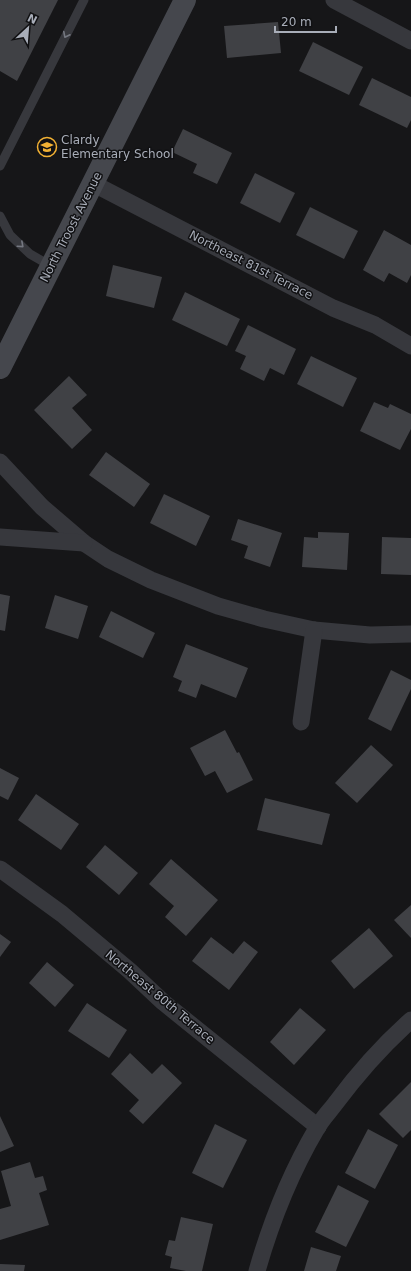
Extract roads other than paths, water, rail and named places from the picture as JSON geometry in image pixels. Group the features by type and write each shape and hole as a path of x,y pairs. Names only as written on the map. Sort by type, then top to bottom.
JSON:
{"street":[{"name":"North Troost Avenue","path":"0,368 185,0"},
{"path":"334,0 411,41"},
{"name":"Northeast 81st Terrace","path":"92,183 333,308 375,325 411,346"},
{"path":"0,462 42,506 84,543 108,559 151,580 218,606 264,619 314,630 370,635 411,634"},
{"path":"0,537 84,543"},
{"path":"300,722 314,630"},
{"name":"Northeast 80th Terrace","path":"0,869 62,914 163,1002 318,1127"},
{"path":"257,1271 277,1210 318,1127 356,1076 411,1020"}],"lane":[{"path":"0,166 84,0"},
{"path":"0,216 10,235 30,254 51,266"}],"place":[{"name":"Clardy Elementary School","path":"47,147"}]}
